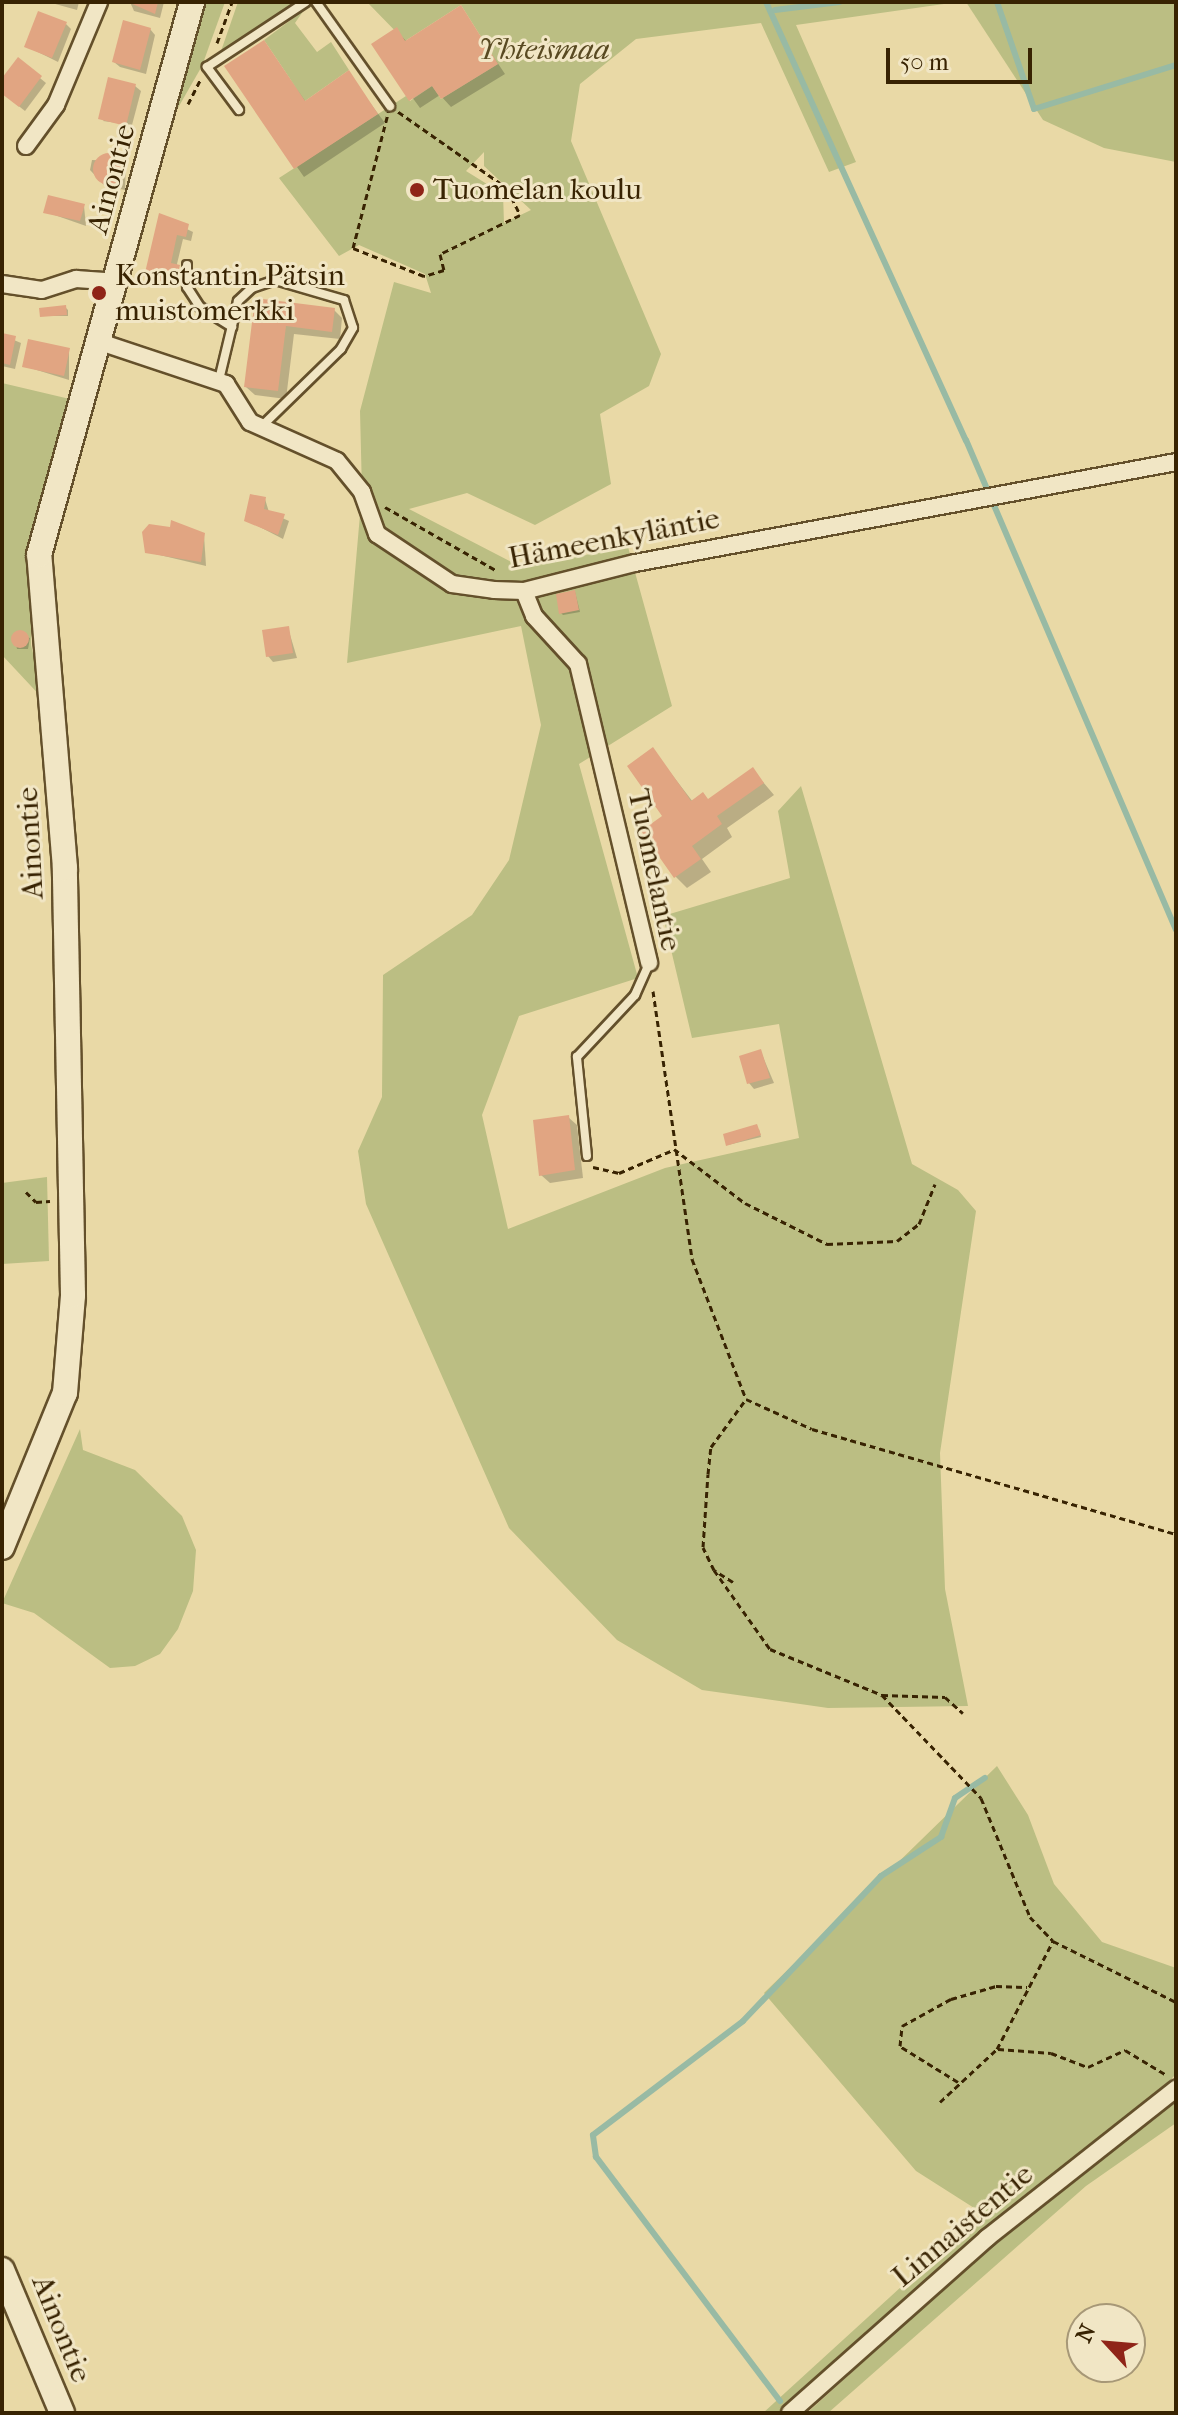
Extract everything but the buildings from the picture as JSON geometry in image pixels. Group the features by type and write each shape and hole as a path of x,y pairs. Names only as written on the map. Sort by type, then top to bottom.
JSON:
{"street":[{"path":"26,146 56,105 99,2"},
{"name":"Ainontie","path":"2,1547 65,1393 71,1200 65,868 39,555 62,459 103,343 192,2"},
{"path":"2,284 42,290 76,279 119,282"},
{"path":"103,343 219,380"},
{"name":"Hämeenkyläntie","path":"219,380 260,427 337,461 362,492 377,534 409,559 452,584 530,588 1176,462"},
{"name":"Tuomelantie","path":"530,588 534,616 578,664 649,963"},
{"name":"Linnaistentie","path":"790,2413 987,2238 1176,2089"},
{"name":"Ainontie","path":"2,2270 62,2413"}],"lane":[{"path":"239,110 207,67 306,2"},
{"path":"316,2 390,106"},
{"path":"187,265 187,287 200,307 232,327"},
{"path":"219,380 238,301 275,280 322,288 353,313 341,349 260,427"},
{"name":"Tuomelantie","path":"587,1156 577,1057 635,995 649,963"}],"path":[{"path":"390,106 507,188 520,215 440,254 444,270 424,276 353,248 390,106"},
{"path":"362,492 484,566 530,588"},
{"path":"649,963 692,1259 746,1399 812,1429 1176,1534"},
{"path":"587,1156 607,1174 674,1149"},
{"path":"674,1149 745,1203 827,1244 897,1241 919,1224 935,1184"},
{"path":"26,1192 36,1202 71,1200"},
{"path":"746,1399 711,1447 703,1547 714,1570 770,1649 882,1695 945,1697 963,1713"},
{"path":"714,1570 733,1582"},
{"path":"882,1695 981,1798 1030,1917 1053,1941 1176,2002"},
{"path":"940,2102 997,2049 1053,1941"},
{"path":"958,2082 900,2046 902,2026 951,1999 996,1986 1027,1987"},
{"path":"997,2049 1051,2053 1088,2067 1125,2050 1176,2078"}],"green space":[{"path":"201,2 225,2 202,66 163,134"},
{"path":"238,2 298,2 220,54"},
{"name":"Yhteismaa","path":"367,2 958,2 796,25 856,162 829,172 761,23 636,39 580,84 571,141 661,354 649,386 600,414 611,484 535,525 467,493 409,509 521,567 628,547 672,706 579,764 638,978 519,1016 482,1115 508,1229 665,1168 799,1138 779,1024 692,1038 663,916 790,878 778,811 801,786 912,1164 958,1190 976,1211 940,1453 945,1589 968,1706 828,1708 702,1690 617,1640 509,1528 366,1204 358,1151 382,1097 383,975 472,915 509,860 541,725 521,626 347,663 362,492 360,411 394,282 431,293 425,274 359,245 339,256 279,178 406,96 410,101 432,86 441,99 498,64 461,5 405,41","holes":["484,152 484,166 531,210 504,223 503,194 466,171"]},
{"path":"966,2 1176,2 1176,162 1104,148 1043,120"},
{"path":"304,10 295,23 317,52 331,42 349,70 305,101 264,40"},
{"path":"2,383 74,400 33,533 31,645 45,701 2,655"},
{"path":"47,1177 49,1261 2,1264 2,1183"},
{"path":"80,1429 83,1450 135,1470 182,1516 196,1550 193,1591 178,1629 160,1654 135,1666 110,1668 34,1613 2,1603"},
{"path":"997,1766 1028,1815 1054,1884 1102,1942 1176,1968 1176,2074 1143,2108 980,2231 780,2413 763,2413 982,2213 916,2171 764,1993"},
{"path":"1176,2101 1176,2123 1086,2186 828,2413 807,2413 988,2249"}],"waterway":[{"path":"766,2 966,440 1176,930"},
{"path":"775,10 840,2"},
{"path":"997,2 1034,109 1176,65"},
{"path":"780,2401 596,2157 593,2135 743,2021 881,1876 941,1837 955,1798 985,1778"}],"place":[{"name":"Tuomelan koulu","path":"417,190"},
{"name":"Konstantin Pätsin muistomerkki","path":"99,293"}]}
